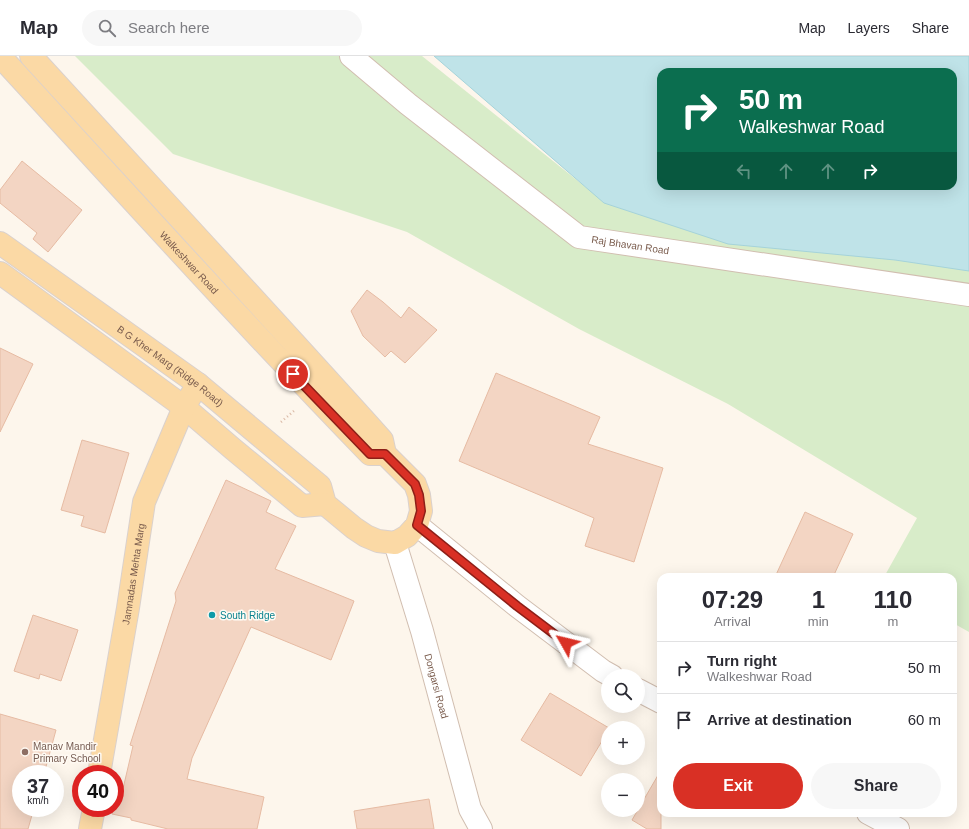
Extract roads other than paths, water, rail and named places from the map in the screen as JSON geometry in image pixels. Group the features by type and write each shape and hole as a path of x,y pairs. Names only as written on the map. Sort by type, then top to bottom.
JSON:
{"main road":[{"name":"Walkeshwar Road","path":"0,56 312,395 370,454 385,454"},
{"path":"0,273 184,407 302,506 325,504 354,528 366,536 378,541 395,542 407,536 417,525 421,511 419,495 415,484 385,454 382,440 274,320 31,56"},
{"name":"B G Kher Marg (Ridge Road)","path":"0,243 198,384 320,486 325,504"},
{"name":"Jamnadas Mehta Marg","path":"101,765 128,608 144,502 184,407 198,384"},
{"path":"90,829 92,817"}],"street":[{"name":"Raj Bhavan Road","path":"351,56 408,104 579,237 969,295"},
{"path":"417,525 517,606 601,669"},
{"name":"Dongarsi Road","path":"395,542 422,631 470,809 481,829"},
{"path":"645,694 657,700"},
{"path":"876,817 898,829"}],"water":[{"path":"434,56 969,56 969,271 895,260 728,244 604,203"}],"place":[{"name":"South Ridge","path":"212,615"},
{"name":"Manav Mandir Primary School","path":"25,752"}]}
